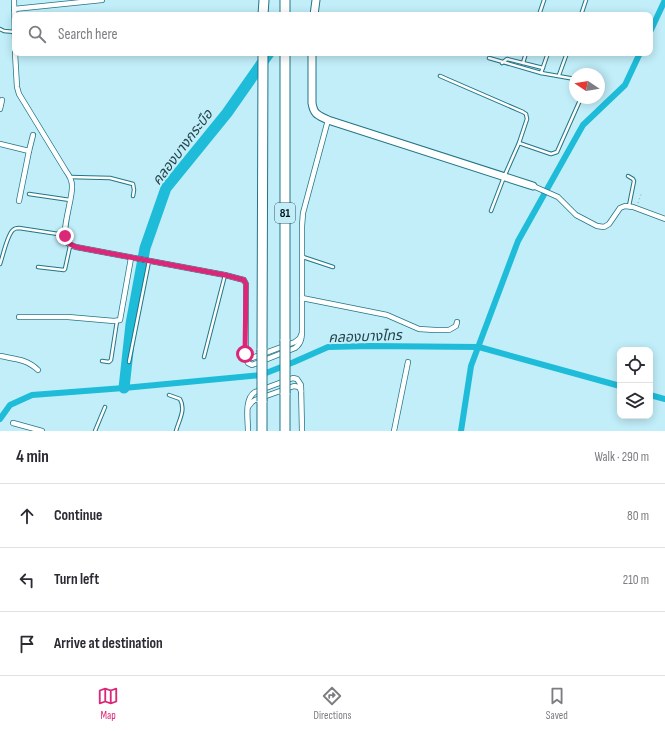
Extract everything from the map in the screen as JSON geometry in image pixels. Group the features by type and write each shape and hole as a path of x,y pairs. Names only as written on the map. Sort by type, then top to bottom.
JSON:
{"highway":[{"path":"263,12 264,0"},
{"path":"285,0 285,12"},
{"name":"81","path":"262,431 263,56"},
{"name":"81","path":"285,56 285,431"}],"street":[{"path":"14,0 14,12"},
{"path":"14,9 102,0"},
{"path":"314,12 316,0"},
{"path":"16,56 18,94 70,177 72,186 65,236 68,243 70,245 244,280 246,284 245,354 248,358 252,358 294,342 300,338 302,332 303,213 328,120"},
{"path":"312,56 312,93 314,110 319,116 533,186 558,197 576,215 597,226 604,227 609,224 620,208 625,206 636,208 665,219"},
{"path":"0,109 2,100"},
{"path":"19,200 33,135"},
{"path":"0,144 29,151"},
{"path":"19,317 68,317 120,320 134,258"},
{"path":"302,298 387,316 419,328 449,330 456,326 457,322"},
{"path":"0,356 25,360 38,370"},
{"path":"394,431 408,362"},
{"path":"248,431 249,398 253,393 291,378 295,378 301,385 302,431"},
{"path":"248,409 253,401 294,386 299,387 302,393"},
{"path":"13,423 42,431"}],"lane":[{"path":"540,12 544,0"},
{"path":"582,12 586,0"},
{"path":"0,29 12,32"},
{"path":"522,63 525,56"},
{"path":"541,73 547,56"},
{"path":"559,75 566,56"},
{"path":"489,58 541,73 569,78"},
{"path":"502,62 507,59 542,68"},
{"path":"440,76 526,114 527,119 519,143 491,211"},
{"path":"519,143 551,154 557,152 578,104"},
{"path":"628,176 634,180 628,206"},
{"path":"70,177 110,178 134,184 133,196"},
{"path":"29,194 70,200"},
{"path":"0,264 11,231 15,229 20,228 65,236"},
{"path":"38,267 64,270 70,245"},
{"path":"303,258 333,268"},
{"path":"129,362 147,261"},
{"path":"204,357 225,275"},
{"path":"102,361 109,362 111,360 117,321"},
{"path":"169,395 180,399 183,408 182,416 176,431"},
{"path":"95,431 105,407"}],"path":[{"path":"636,208 642,192"}],"waterway":[{"path":"653,26 665,0"},
{"name":"คลองบางกระบือ","path":"124,388 131,324 145,248 166,188 227,113 267,56"},
{"path":"461,431 471,366 518,241 583,125 625,85 639,56"},
{"name":"คลองบางไทร","path":"0,419 10,405 32,395 261,375 328,347 479,347 617,385"},
{"name":"คลองบางไทร","path":"653,396 665,399"}],"route":[{"path":"65,236 70,245 76,247 225,275 244,280 246,284 245,354"}]}
